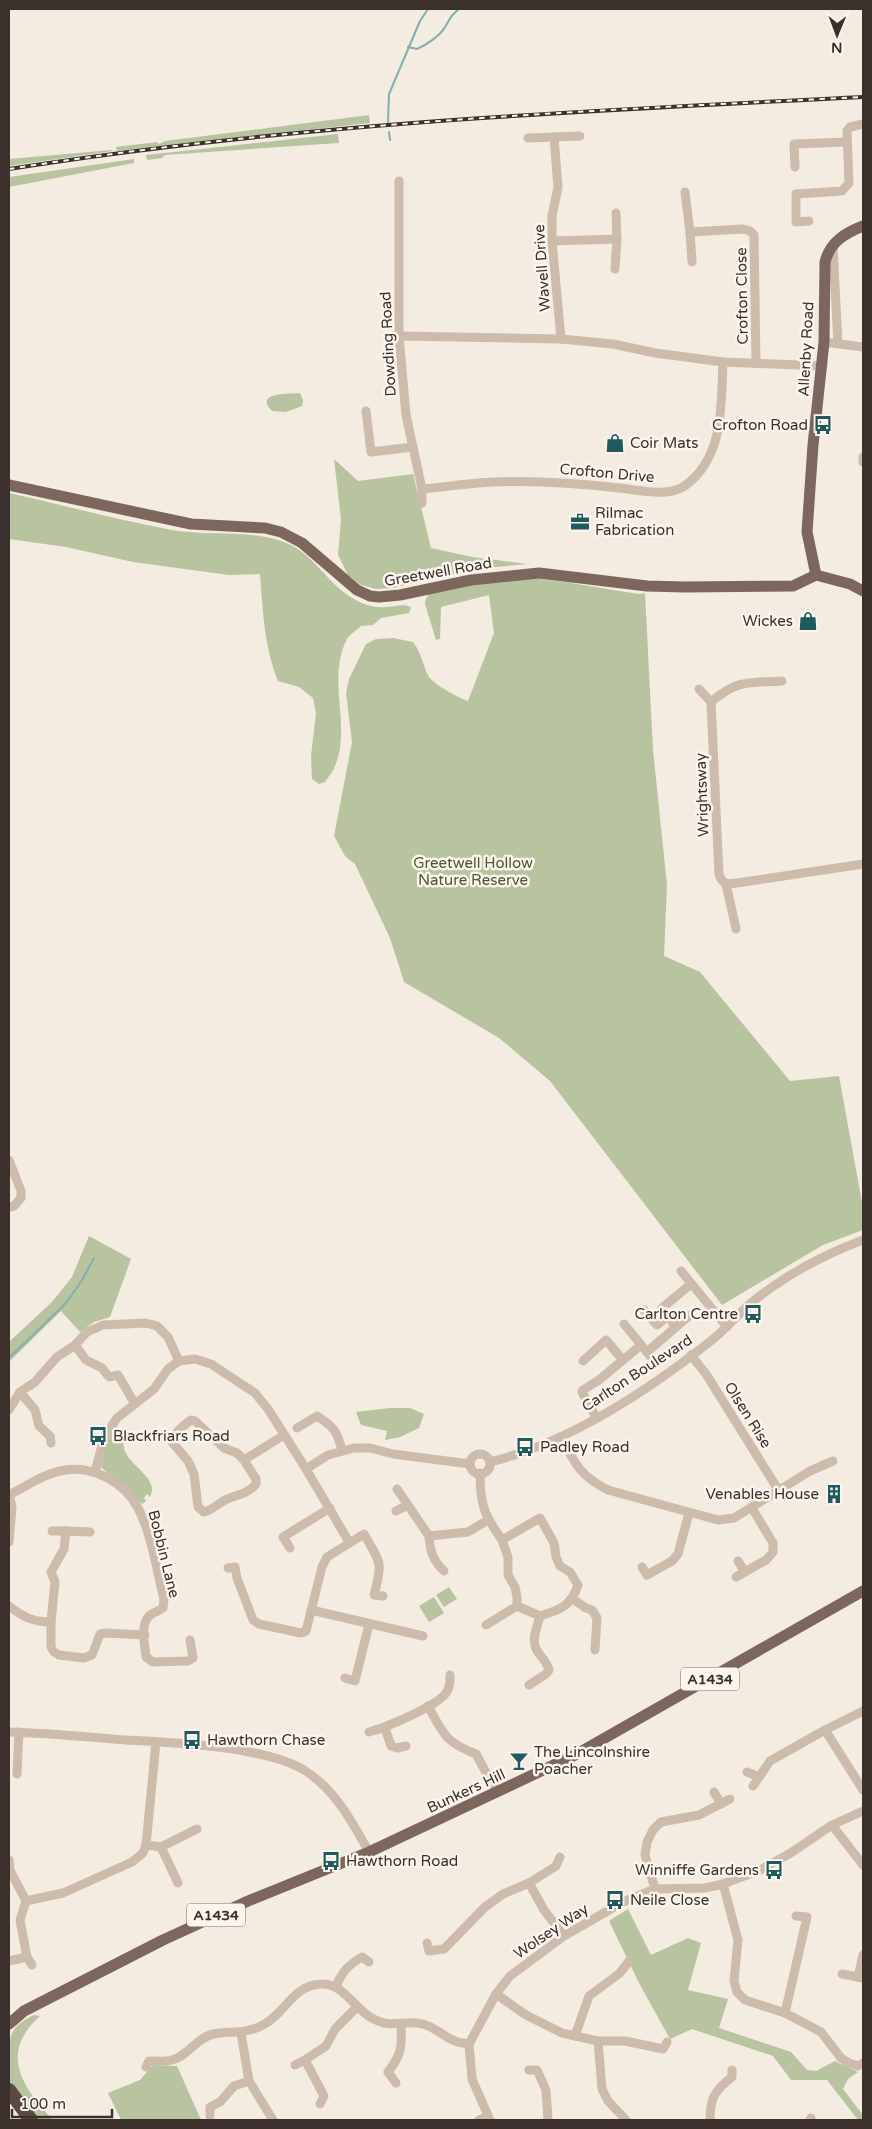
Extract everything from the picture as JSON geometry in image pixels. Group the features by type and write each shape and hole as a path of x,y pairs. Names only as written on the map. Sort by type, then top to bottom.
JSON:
{"highway":[{"path":"9,2090 31,2120"}],"main road":[{"path":"833,246 843,235 863,226"},
{"name":"Allenby Road","path":"816,575 807,532 813,445 823,366 825,262 833,246"},
{"name":"Greetwell Road","path":"9,485 192,524 265,528 281,532 302,543 352,586 370,596 400,595 470,580 539,573 647,586 685,588 793,586 816,575"},
{"path":"816,575 850,584 863,590"},
{"name":"Bunkers Hill","path":"24,2012 163,1940 216,1915 369,1852 575,1755 863,1590"},
{"name":"A1434","path":"9,2015 24,2012"},
{"name":"A1434","path":"9,2024 24,2012"}],"street":[{"path":"809,221 796,222 796,194 842,191 846,188 849,183 847,131 850,126 863,124"},
{"path":"528,138 580,136"},
{"name":"Wavell Drive","path":"554,137 558,187 552,216 552,240 561,339"},
{"path":"795,167 794,144 847,142"},
{"name":"Dowding Road","path":"399,181 398,336 406,415 422,489 422,503"},
{"path":"685,192 692,262"},
{"path":"616,213 616,269"},
{"name":"Crofton Close","path":"690,232 743,229 750,231 754,235 756,363"},
{"path":"552,240 617,239"},
{"path":"833,246 838,344"},
{"path":"398,336 561,339 613,344 655,353 723,362 823,366"},
{"path":"824,342 863,347"},
{"name":"Crofton Drive","path":"422,489 492,482 577,483 666,492 684,486 700,472 713,452 720,415 723,362"},
{"path":"366,411 371,452 413,447"},
{"path":"863,457 863,462"},
{"path":"698,688 711,702 725,690 738,684 782,681"},
{"name":"Wrightsway","path":"711,702 719,874 721,880 726,884 736,928"},
{"path":"726,884 863,864"},
{"path":"9,1160 21,1191 21,1198 14,1206 9,1207"},
{"name":"Carlton Boulevard","path":"306,1469 328,1455 342,1450 363,1448 470,1464 473,1456 480,1454 486,1456 490,1462 521,1454 561,1437 630,1398 692,1355 727,1327 750,1304 807,1265 863,1240"},
{"path":"681,1271 727,1327"},
{"path":"676,1327 662,1308 691,1284"},
{"path":"644,1310 657,1325 668,1316"},
{"path":"596,1417 583,1391 599,1380 622,1359 644,1348 676,1327 690,1315"},
{"path":"9,1410 20,1392 35,1382 57,1357 75,1345 87,1332 103,1325 146,1323 158,1326 168,1337 179,1361"},
{"path":"624,1324 656,1362"},
{"path":"583,1360 606,1340 622,1359"},
{"path":"75,1345 86,1360 102,1368 109,1377 118,1375 135,1404"},
{"name":"Olsen Rise","path":"692,1355 710,1380 779,1491"},
{"path":"95,1472 104,1438 117,1418 154,1389 168,1369 179,1361 196,1358 210,1364 255,1393 306,1469 349,1542"},
{"path":"20,1392 35,1410 39,1426 50,1436 51,1444"},
{"path":"297,1428 317,1416 330,1424 337,1433 342,1450"},
{"path":"191,1420 195,1421 224,1448 237,1453 244,1460 256,1479 256,1484 241,1495 224,1501 211,1510 204,1512 198,1507 194,1474 188,1461 172,1442 173,1438 187,1423 191,1420"},
{"path":"244,1460 284,1435"},
{"path":"561,1437 578,1469 591,1481 608,1490 718,1520 734,1518 810,1471 833,1460"},
{"path":"480,1474 488,1469 490,1462"},
{"path":"470,1464 473,1470 480,1474"},
{"name":"Bobbin Lane","path":"9,1494 48,1475 63,1471 95,1472 112,1479 127,1492 138,1507 144,1522 164,1599 163,1608 150,1615 147,1619 145,1635 146,1657 153,1662 188,1661 193,1658 190,1640"},
{"path":"480,1474 483,1507 488,1520 502,1540 508,1557 508,1574 515,1587 517,1606"},
{"path":"398,1489 429,1536 432,1567 444,1571"},
{"path":"9,1494 12,1507 9,1542"},
{"path":"396,1511 408,1505"},
{"path":"283,1537 330,1508"},
{"path":"736,1577 766,1560 773,1552 773,1543 752,1508"},
{"path":"642,1567 647,1575 672,1561 678,1554 690,1513"},
{"path":"502,1540 540,1518 554,1543 556,1557 560,1566 570,1572 578,1585 573,1599 556,1611 540,1616 517,1606"},
{"path":"429,1536 468,1532 488,1520"},
{"path":"277,1528 290,1548"},
{"path":"52,1531 90,1532"},
{"path":"66,1532 64,1548 52,1572 54,1582 51,1647 54,1652 60,1655 84,1658 92,1655 100,1634 145,1635"},
{"path":"228,1568 234,1567 253,1620 258,1624 302,1634 306,1631 324,1562 349,1542 367,1532 380,1561 380,1570 374,1595 383,1596"},
{"path":"738,1561 745,1572"},
{"path":"573,1599 592,1610 597,1618 595,1650"},
{"path":"9,1606 24,1617 36,1622 51,1622"},
{"path":"486,1625 517,1606"},
{"path":"311,1610 423,1636"},
{"path":"529,1685 549,1670 548,1664 536,1650 534,1641 540,1616"},
{"path":"344,1678 355,1681 369,1624"},
{"path":"369,1732 384,1728 428,1706 445,1695 450,1684 450,1675"},
{"path":"428,1706 447,1738 455,1746 476,1754 497,1793"},
{"path":"753,1786 770,1761 863,1711"},
{"path":"384,1728 391,1746 397,1748 406,1746"},
{"path":"826,1730 863,1790"},
{"path":"9,1732 156,1742 245,1752 278,1759 297,1766 318,1780 331,1792 369,1852"},
{"path":"17,1774 19,1732"},
{"path":"26,1901 63,1893 132,1862 143,1853 146,1845 156,1742"},
{"path":"747,1772 759,1777"},
{"path":"714,1792 721,1804"},
{"path":"656,1889 645,1856 647,1842 653,1830 660,1822 699,1814 730,1799"},
{"name":"Wolsey Way","path":"469,2044 496,1994 510,1976 564,1936 623,1902 656,1889 705,1888 723,1884 760,1870 789,1854 832,1825 863,1811"},
{"path":"832,1825 863,1865"},
{"path":"146,1845 161,1847 197,1829"},
{"path":"161,1847 178,1884"},
{"path":"427,1951 444,1949 485,1907 503,1894 559,1869 560,1857"},
{"path":"9,1860 9,1870 26,1901 20,1920 29,1961 9,1961"},
{"path":"529,1883 544,1910 564,1936"},
{"path":"723,1884 738,1940 734,1982 737,1992 745,2000 785,2013 821,2032 841,2058 849,2063 858,2066 863,2062"},
{"path":"785,2013 807,1918 796,1916"},
{"path":"842,1974 861,1978 863,1955"},
{"path":"336,1986 344,1970 365,1956"},
{"path":"576,2036 589,1996 620,1973 629,1961"},
{"path":"620,1973 627,1980"},
{"path":"147,2060 172,2060 183,2055 198,2040 212,2034 241,2033 262,2026 275,2016 294,1995 307,1986 322,1983 336,1986 357,2007 371,2017 385,2023 400,2025 417,2023 434,2028 455,2042 469,2044 472,2079 489,2118 479,2120"},
{"path":"496,1994 526,2015 562,2033 598,2041 625,2041 665,2049"},
{"path":"295,2064 305,2060 326,2046 335,2029 357,2007"},
{"path":"378,2074 388,2072 396,2062 402,2048 400,2025"},
{"path":"241,2033 249,2081 273,2120"},
{"path":"598,2041 602,2089 621,2119"},
{"path":"305,2060 325,2099"},
{"path":"535,2068 546,2090 548,2120"},
{"path":"388,2072 396,2084"},
{"path":"710,2120 710,2106 718,2088 735,2075"},
{"path":"207,2108 220,2102 234,2086 249,2081"}],"green space":[{"path":"369,115 370,123 117,151 116,147 157,142 159,144 165,141"},
{"path":"338,134 339,143 165,155 162,158 147,160 146,155"},
{"path":"113,151 9,166 9,159"},
{"path":"134,159 134,163 9,187 9,177"},
{"path":"300,393 303,400 302,406 286,412 272,411 267,405 267,400 275,395"},
{"path":"334,459 358,481 413,474 431,548 472,557 527,564 475,569 393,588 376,589 361,585 348,575 338,555 341,519"},
{"path":"9,493 172,530 252,535 278,540 301,551 336,586 359,602 378,607 401,605 411,607 409,613 381,618 373,625 361,626 347,639 341,655 338,687 341,719 340,751 334,768 325,782 319,784 312,779 311,756 316,713 313,698 299,687 278,681 273,668 265,628 260,574 229,575 133,562 66,547 9,539"},
{"name":"Greetwell Hollow Nature Reserve","path":"526,578 640,594 645,593 653,750 667,885 664,956 700,972 790,1081 839,1076 863,1208 863,1230 823,1245 722,1305 550,1081 499,1038 404,982 390,938 355,864 345,856 334,836 352,742 346,693 349,679 366,644 376,639 393,638 413,642 430,679 446,690 468,701 494,633 489,595 441,607 440,639 436,640 425,604 426,599 433,592 454,586"},
{"path":"89,1236 131,1259 110,1317 94,1322 80,1332 61,1311 9,1362 9,1342 52,1302 72,1277"},
{"path":"410,1408 424,1414 419,1428 400,1437 385,1440 387,1431 361,1425 356,1412"},
{"path":"113,1431 118,1431 129,1458 144,1474 151,1485 150,1497 147,1494 144,1498 146,1501 142,1504 101,1467 106,1444"},
{"path":"449,1587 457,1599 444,1607 436,1595"},
{"path":"434,1597 444,1613 429,1622 419,1606"},
{"path":"628,1909 651,1955 688,1938 701,1943 688,1990 728,1999 719,2028 791,2052 807,2070 816,2071 835,2061 858,2072 848,2079 843,2089 863,2115 863,2120 858,2120 827,2080 791,2080 773,2056 692,2029 670,2039 639,1983 609,1921"},
{"path":"34,2015 40,2016 28,2029 21,2043 18,2055 19,2068 31,2094 53,2120 37,2120 19,2097 9,2080 9,2045 12,2033 26,2019"},
{"path":"153,2065 177,2066 201,2120 121,2120 108,2093 140,2080"}],"waterway":[{"path":"388,122 389,94 420,21 428,9"},
{"path":"408,47 417,49 432,40 440,34 459,9"},
{"path":"389,132 390,140"},
{"path":"9,1358 65,1304 81,1282 94,1258"}],"railway":[{"path":"9,169 115,154 328,130 542,114 863,97"}],"place":[{"name":"Crofton Road","path":"823,425"},
{"name":"Coir Mats","path":"615,443"},
{"name":"Rilmac Fabrication","path":"580,522"},
{"name":"Wickes","path":"808,621"},
{"name":"Carlton Centre","path":"753,1314"},
{"name":"Blackfriars Road","path":"98,1436"},
{"name":"Padley Road","path":"525,1447"},
{"name":"Venables House","path":"834,1494"},
{"name":"Hawthorn Chase","path":"192,1740"},
{"name":"The Lincolnshire Poacher","path":"519,1761"},
{"name":"Hawthorn Road","path":"331,1861"},
{"name":"Winniffe Gardens","path":"774,1870"},
{"name":"Neile Close","path":"615,1900"}]}
